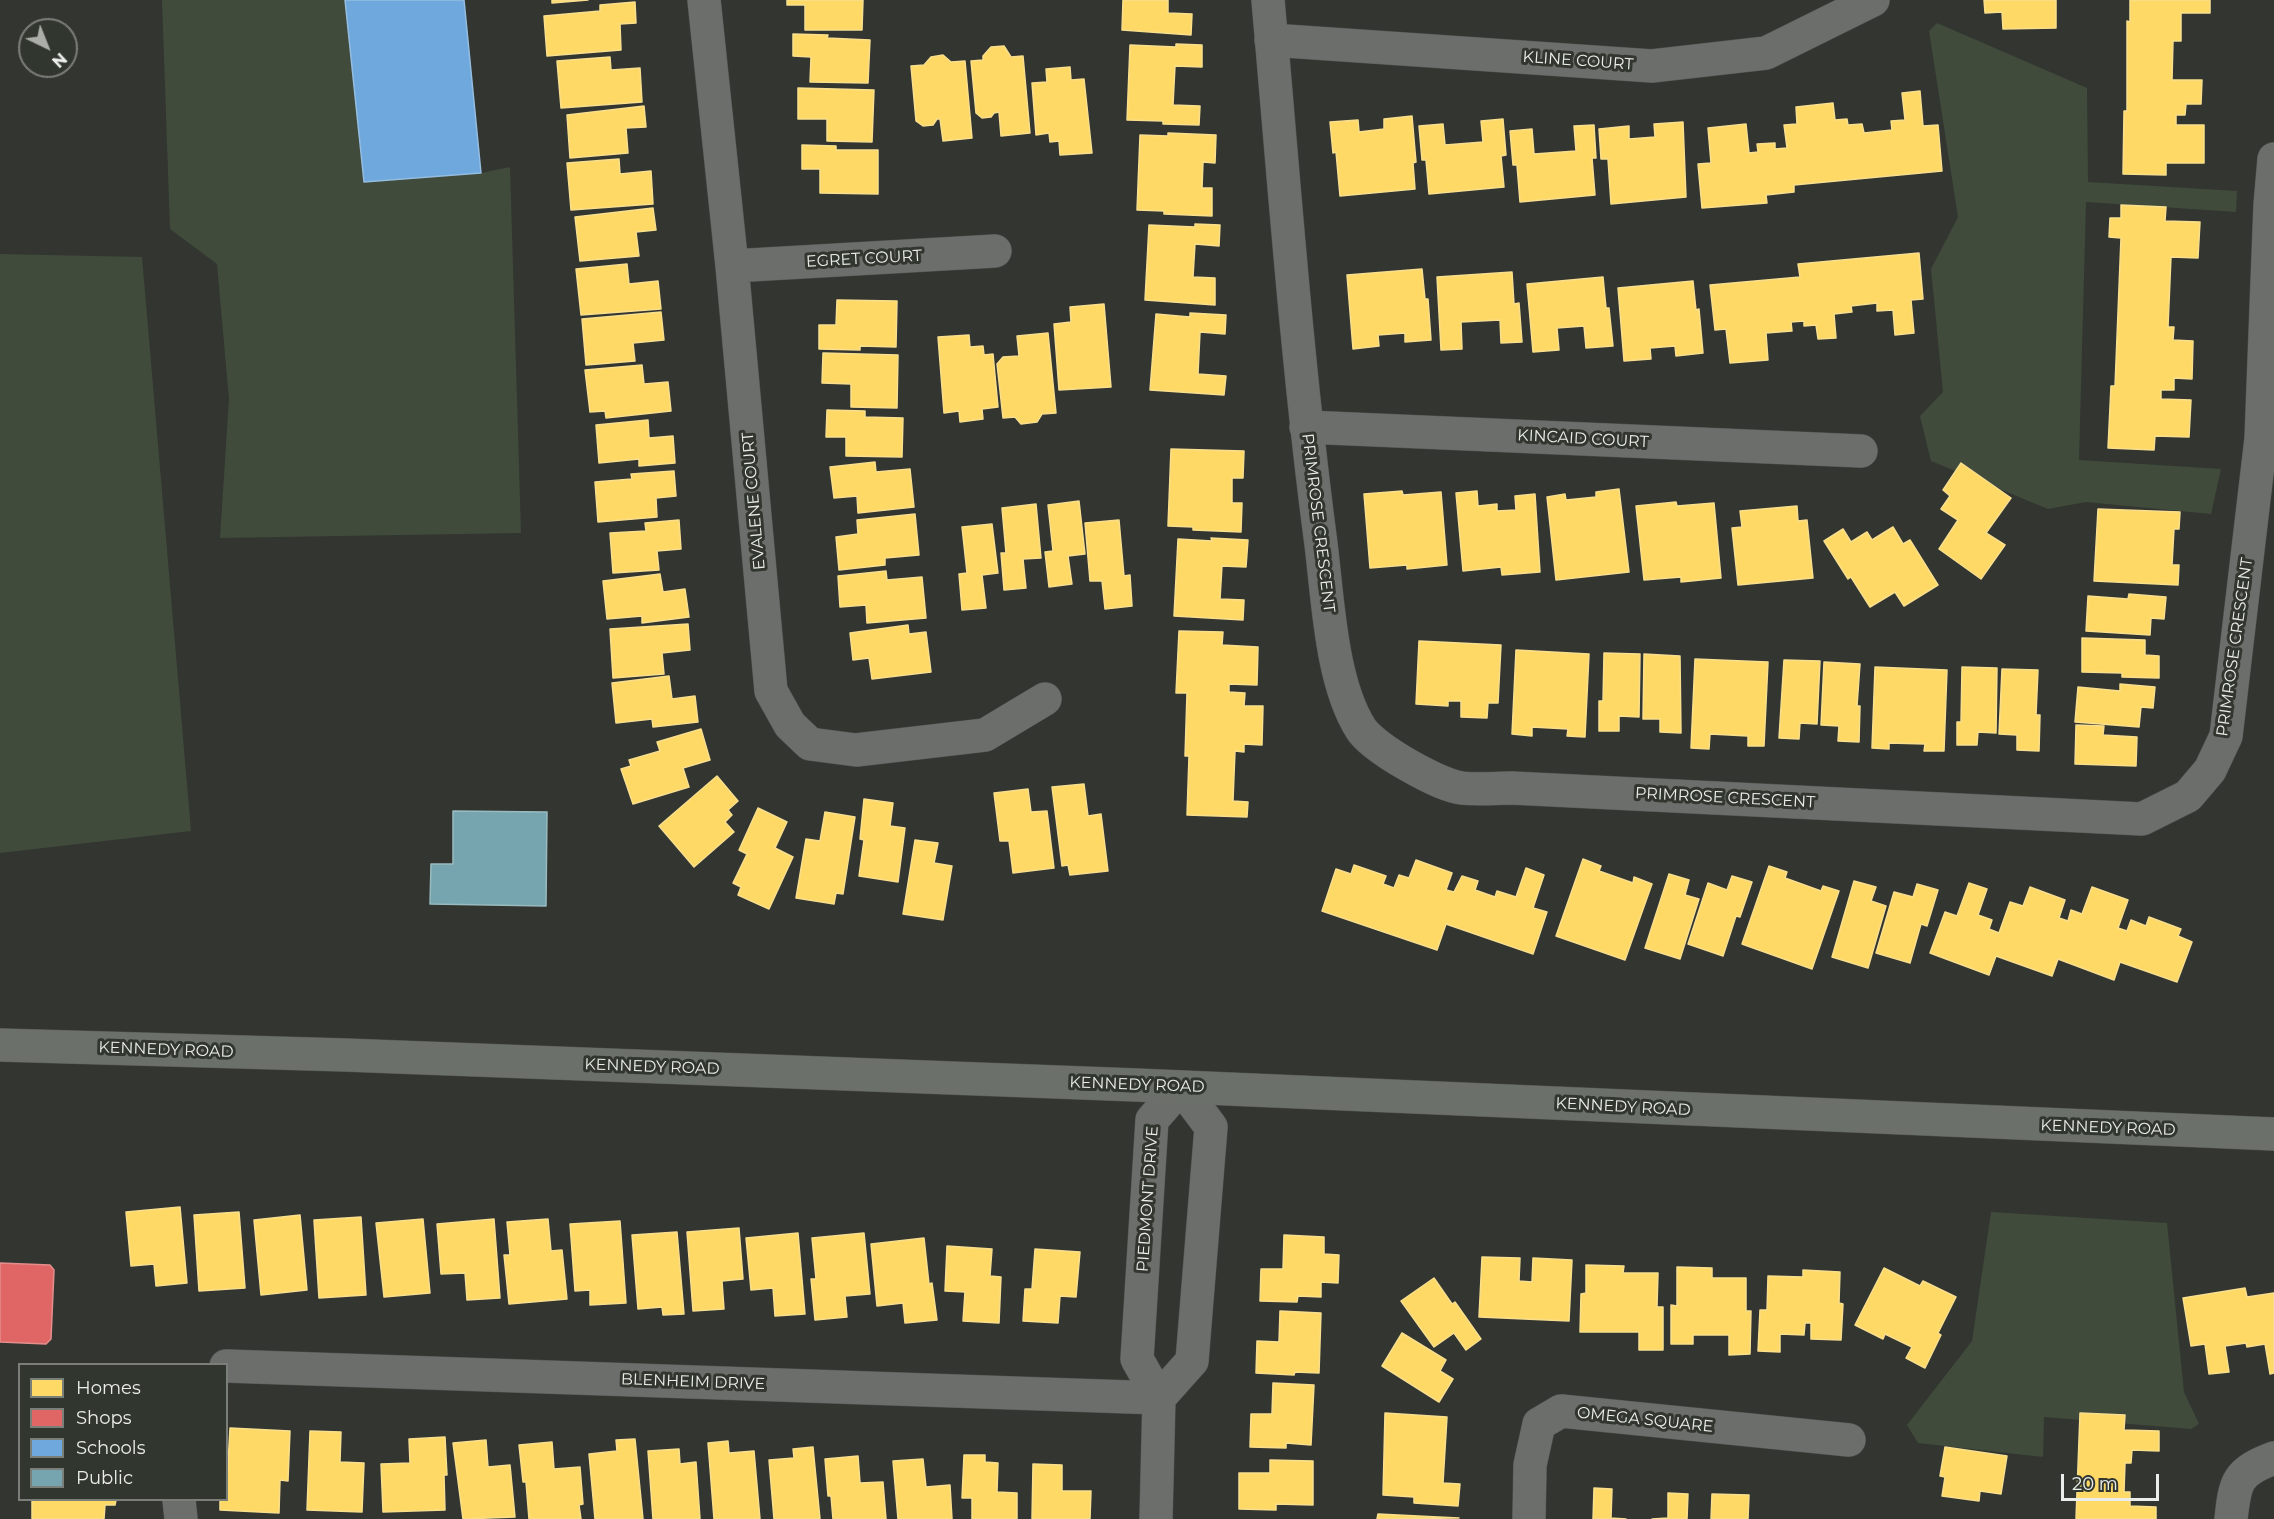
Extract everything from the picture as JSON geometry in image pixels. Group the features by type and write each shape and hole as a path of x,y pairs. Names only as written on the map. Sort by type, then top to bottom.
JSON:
{"main road":[{"name":"KENNEDY ROAD","path":"0,1045 345,1055 1181,1087 2274,1134"}],"street":[{"name":"EVALENE COURT","path":"704,0 732,266 771,691 790,725 810,744 856,750 985,735 1045,699"},
{"name":"PRIMROSE CRESCENT","path":"1268,0 1306,427 1335,650 1346,699 1362,732 1385,750 1419,772 1460,788 1512,788 2142,819 2188,796 2210,770 2226,736 2268,440 2270,205 2274,159"},
{"name":"KLINE COURT","path":"1271,40 1652,66 1766,53 1873,0"},
{"name":"EGRET COURT","path":"732,266 995,251"},
{"name":"KINCAID COURT","path":"1306,427 1861,451"},
{"path":"1156,1519 1159,1398 1192,1361 1211,1127 1181,1087"},
{"name":"PIEDMONT DRIVE","path":"1159,1398 1137,1359 1152,1120 1181,1087"},
{"name":"BLENHEIM DRIVE","path":"228,1366 1159,1398"},
{"name":"OMEGA SQUARE","path":"1529,1519 1530,1465 1539,1424 1561,1411 1849,1440"},
{"path":"2231,1519 2234,1496 2241,1476 2252,1466 2274,1458"},
{"path":"179,1501 181,1519"}],"green space":[{"path":"162,0 345,0 364,182 481,173 510,167 521,533 220,538 229,399 217,264 170,229"},
{"path":"1937,23 2087,88 2088,182 2237,191 2236,212 2086,202 2079,460 2221,469 2211,514 2086,502 2048,509 1931,461 1920,416 1943,392 1931,269 1958,217 1929,31"},
{"path":"0,254 142,257 191,831 0,853"},
{"path":"1991,1212 2167,1223 2184,1392 2199,1424 2191,1429 2044,1417 2043,1457 1918,1443 1907,1425 1972,1341"}],"building: Homes":[{"path":"552,0 588,0 552,3"},
{"path":"787,0 863,0 862,30 805,30 805,5 787,5"},
{"path":"1123,0 1168,0 1168,13 1192,14 1191,35 1122,30"},
{"path":"1984,0 2056,0 2056,28 2003,29 2002,12 1985,13"},
{"path":"2130,0 2210,0 2210,13 2181,13 2181,41 2173,41 2172,80 2202,80 2201,104 2186,104 2185,115 2176,115 2176,125 2204,125 2204,163 2166,163 2166,175 2123,174 2124,111 2127,111 2127,21 2130,22"},
{"path":"635,2 636,23 620,24 621,50 547,56 544,16 600,11 600,5"},
{"path":"793,34 870,40 868,83 810,82 811,57 793,56"},
{"path":"1176,44 1202,45 1202,67 1175,66 1173,105 1200,106 1199,125 1127,120 1130,45 1176,47"},
{"path":"1004,46 1011,57 1023,56 1030,133 1001,136 999,112 994,113 991,117 982,118 976,113 971,61 983,60 983,56 991,47"},
{"path":"943,55 951,62 965,61 972,138 943,141 940,119 937,119 933,125 923,126 916,121 911,66 924,65 931,57"},
{"path":"610,57 611,70 640,68 642,102 561,108 557,61"},
{"path":"1070,67 1071,80 1084,79 1092,153 1060,155 1059,141 1050,142 1049,133 1036,135 1032,83 1047,82 1046,69"},
{"path":"798,88 874,90 872,142 827,141 827,119 798,119"},
{"path":"1920,91 1923,126 1938,125 1942,171 1794,185 1794,192 1766,195 1767,203 1702,208 1698,164 1711,163 1708,128 1746,124 1749,153 1758,152 1757,144 1775,143 1775,149 1787,148 1784,125 1797,124 1796,107 1833,103 1835,120 1847,119 1848,125 1862,124 1864,133 1892,130 1891,121 1905,120 1902,93"},
{"path":"644,106 646,127 626,128 628,153 570,158 567,115"},
{"path":"1412,116 1416,162 1413,163 1415,189 1340,196 1336,152 1333,153 1330,122 1358,120 1359,132 1384,129 1384,119"},
{"path":"1503,119 1506,155 1501,156 1504,187 1429,194 1426,160 1422,160 1419,126 1443,124 1445,145 1483,142 1481,121"},
{"path":"1683,122 1686,197 1611,204 1608,159 1601,159 1599,129 1629,126 1629,139 1655,137 1654,124"},
{"path":"1594,125 1596,158 1592,158 1595,195 1520,202 1517,165 1513,165 1510,131 1532,129 1534,154 1576,151 1574,126"},
{"path":"1168,133 1216,135 1215,163 1203,162 1202,188 1212,188 1212,216 1164,214 1164,211 1137,210 1140,135 1168,136"},
{"path":"802,145 836,146 836,150 878,150 878,194 820,193 820,169 802,169"},
{"path":"619,159 620,174 651,171 653,204 571,210 567,163"},
{"path":"2121,205 2166,207 2165,221 2200,222 2198,258 2171,257 2168,327 2174,327 2173,340 2193,341 2192,379 2174,378 2174,390 2161,390 2161,399 2191,400 2189,437 2155,436 2154,450 2108,448 2111,386 2115,386 2121,238 2109,237 2110,218 2121,218"},
{"path":"653,208 656,230 636,232 639,256 580,261 575,217"},
{"path":"1195,224 1220,225 1219,246 1195,244 1193,277 1215,278 1215,305 1145,300 1149,225 1195,227"},
{"path":"1919,253 1923,299 1911,300 1914,333 1895,335 1893,310 1877,311 1877,303 1851,306 1852,312 1834,314 1836,338 1818,339 1816,325 1804,326 1804,321 1791,322 1792,331 1766,333 1768,360 1730,363 1726,329 1715,330 1710,285 1800,277 1798,264"},
{"path":"627,264 629,284 658,281 661,309 581,315 576,269"},
{"path":"1422,269 1425,299 1428,299 1431,340 1405,342 1405,333 1378,335 1379,346 1353,349 1347,275"},
{"path":"1512,272 1514,304 1519,303 1522,342 1501,343 1500,320 1461,322 1462,349 1441,350 1437,277"},
{"path":"1603,277 1613,346 1586,348 1584,326 1557,328 1559,350 1533,352 1527,284"},
{"path":"1693,281 1696,310 1699,309 1703,353 1676,356 1675,346 1650,348 1651,359 1624,361 1618,288"},
{"path":"837,300 897,301 896,347 860,346 860,350 819,349 819,325 836,325"},
{"path":"1104,304 1111,387 1059,390 1054,324 1071,322 1070,307"},
{"path":"661,312 664,340 633,343 635,361 586,365 582,319"},
{"path":"1190,313 1226,315 1225,334 1200,332 1198,374 1226,376 1224,395 1150,390 1156,314 1190,317"},
{"path":"1048,333 1056,413 1042,414 1037,422 1021,424 1015,417 1003,418 997,364 1003,357 1019,356 1017,336"},
{"path":"969,335 970,347 983,346 984,355 993,354 998,407 982,409 983,419 960,422 959,411 944,413 938,337"},
{"path":"823,353 898,355 897,408 851,407 851,384 822,383"},
{"path":"642,365 644,384 668,382 671,411 606,418 605,411 590,412 585,370"},
{"path":"827,410 865,411 865,417 903,418 902,457 846,456 846,437 826,437"},
{"path":"648,420 649,438 673,436 675,463 639,466 639,459 599,463 596,425"},
{"path":"1171,449 1244,451 1243,478 1232,478 1232,503 1242,503 1241,532 1193,530 1193,527 1168,526"},
{"path":"875,462 876,472 910,469 914,507 858,513 857,496 834,498 830,467"},
{"path":"1961,463 2011,498 1986,533 2005,545 1981,579 1939,549 1958,520 1941,509 1950,496 1943,490"},
{"path":"674,471 676,496 656,498 657,517 598,522 595,482 632,479 631,474"},
{"path":"1619,489 1629,572 1556,580 1547,497 1565,494 1566,500 1596,497 1596,492"},
{"path":"1402,491 1403,495 1441,492 1447,565 1407,569 1407,565 1370,568 1364,494"},
{"path":"1477,491 1478,506 1497,504 1497,511 1516,510 1515,496 1535,494 1540,572 1502,575 1501,567 1463,571 1456,493"},
{"path":"1079,501 1085,554 1068,556 1072,584 1049,587 1045,552 1053,551 1048,505"},
{"path":"1676,502 1677,506 1714,503 1721,578 1681,582 1681,577 1644,580 1636,506"},
{"path":"1036,504 1041,558 1023,559 1026,588 1004,590 1001,553 1006,553 1002,508"},
{"path":"1797,506 1798,521 1807,520 1813,578 1738,585 1732,528 1742,527 1740,511"},
{"path":"2098,509 2180,512 2179,529 2174,529 2172,565 2179,565 2178,585 2094,581"},
{"path":"915,514 919,555 885,558 885,565 839,570 836,537 858,534 857,520"},
{"path":"679,520 681,549 657,551 659,570 613,573 610,533 646,531 645,523"},
{"path":"1119,520 1124,576 1130,575 1132,606 1105,609 1102,581 1090,581 1085,523"},
{"path":"992,524 998,573 982,575 986,608 962,610 959,574 967,573 962,527"},
{"path":"1893,527 1903,544 1910,540 1938,585 1904,606 1895,592 1870,607 1851,577 1848,579 1824,541 1843,529 1851,542 1867,532 1872,540"},
{"path":"1211,538 1248,540 1246,567 1222,566 1220,599 1244,600 1243,620 1174,616 1178,539 1212,541"},
{"path":"886,571 887,580 922,577 926,618 867,623 866,605 840,607 838,576"},
{"path":"660,574 663,592 685,589 689,617 642,623 642,616 607,619 603,581"},
{"path":"2129,594 2166,597 2164,619 2151,618 2150,635 2086,631 2088,596 2128,599"},
{"path":"688,624 690,650 662,653 664,674 613,678 610,629"},
{"path":"908,625 909,634 926,632 931,672 872,679 869,658 853,660 850,633"},
{"path":"1179,631 1223,632 1222,645 1258,647 1257,685 1229,684 1229,692 1245,693 1244,706 1263,706 1262,745 1244,744 1244,752 1235,751 1233,801 1248,802 1247,817 1187,815 1189,756 1185,756 1187,693 1176,693"},
{"path":"2082,638 2145,640 2145,655 2159,656 2159,678 2122,677 2122,673 2082,672"},
{"path":"1419,641 1501,645 1498,703 1488,703 1487,718 1461,717 1461,701 1448,701 1448,706 1416,704"},
{"path":"1516,650 1589,654 1585,737 1567,736 1568,729 1532,727 1532,736 1512,734"},
{"path":"1604,653 1640,654 1639,717 1619,716 1619,731 1599,731 1599,701 1603,701"},
{"path":"1644,654 1680,656 1681,733 1660,732 1660,719 1643,719"},
{"path":"1695,659 1768,662 1764,746 1748,746 1748,736 1710,734 1709,749 1691,748"},
{"path":"1784,660 1820,661 1817,724 1800,723 1799,739 1779,738"},
{"path":"1824,662 1860,664 1857,706 1860,706 1859,742 1838,741 1839,726 1821,725"},
{"path":"1875,667 1947,670 1944,751 1924,751 1925,744 1889,743 1889,749 1872,748"},
{"path":"1962,667 1997,668 1996,733 1978,732 1977,745 1957,745 1957,722 1961,722"},
{"path":"2002,669 2038,670 2036,715 2040,715 2039,751 2017,750 2017,735 1999,734"},
{"path":"669,676 672,699 695,696 698,722 653,727 652,719 616,723 612,683"},
{"path":"2120,684 2155,687 2153,708 2141,707 2139,727 2075,722 2078,687 2120,691"},
{"path":"2076,725 2104,726 2103,735 2137,737 2136,766 2075,764"},
{"path":"701,729 710,760 683,768 689,787 633,804 621,769 631,766 629,760 660,751 657,742"},
{"path":"717,776 738,801 728,810 732,815 725,822 734,832 694,867 659,826"},
{"path":"1084,784 1088,816 1101,814 1108,871 1070,875 1068,865 1062,866 1052,787"},
{"path":"1028,789 1031,812 1047,811 1054,868 1013,873 1009,841 1000,841 994,793"},
{"path":"864,799 893,803 890,826 905,828 898,882 859,876 864,840 860,839"},
{"path":"758,808 787,822 775,848 793,857 769,909 738,895 741,887 733,883 747,854 739,850"},
{"path":"825,812 855,817 843,894 836,893 834,904 796,898 806,839 820,841"},
{"path":"915,840 938,843 934,863 952,866 943,920 903,914"},
{"path":"1583,859 1601,866 1599,871 1633,883 1634,877 1652,884 1625,960 1556,936"},
{"path":"1416,860 1452,873 1446,890 1454,892 1462,876 1478,881 1475,890 1495,897 1497,891 1516,897 1526,868 1544,875 1533,908 1547,912 1533,954 1446,924 1437,950 1322,911 1336,869 1351,874 1354,865 1386,876 1383,884 1394,888 1399,875 1409,878"},
{"path":"1769,866 1787,872 1785,878 1821,891 1823,886 1839,891 1812,969 1742,944"},
{"path":"1669,874 1689,880 1685,895 1699,899 1680,959 1645,948"},
{"path":"1732,876 1752,882 1740,917 1736,916 1723,956 1688,944 1708,883 1727,890"},
{"path":"1854,881 1876,887 1871,901 1886,906 1868,968 1832,957"},
{"path":"1969,883 1987,889 1978,915 1992,920 1989,929 1999,933 2010,902 2023,906 2030,887 2065,900 2059,918 2068,921 2071,910 2082,914 2092,887 2128,900 2118,928 2127,931 2131,920 2146,926 2149,917 2181,929 2178,936 2192,942 2177,982 2120,962 2114,980 2058,959 2052,976 1996,956 1989,975 1930,953 1945,912 1957,916"},
{"path":"1917,884 1938,890 1927,926 1921,924 1910,963 1876,953 1894,892 1913,897"},
{"path":"180,1207 187,1283 156,1286 154,1264 131,1266 126,1212"},
{"path":"239,1212 245,1288 199,1291 194,1215"},
{"path":"300,1215 307,1290 261,1295 254,1220"},
{"path":"361,1217 366,1295 319,1298 314,1220"},
{"path":"423,1219 430,1293 384,1297 376,1223"},
{"path":"494,1219 500,1298 467,1300 465,1273 441,1274 437,1224"},
{"path":"548,1219 551,1251 562,1250 567,1299 509,1304 504,1255 510,1255 507,1222"},
{"path":"620,1221 626,1303 590,1305 590,1290 575,1291 570,1224"},
{"path":"739,1228 743,1279 722,1281 724,1309 693,1311 687,1232"},
{"path":"677,1232 684,1314 663,1315 662,1307 638,1309 632,1235"},
{"path":"798,1233 805,1314 775,1316 773,1288 751,1290 746,1238"},
{"path":"864,1233 870,1294 845,1296 847,1317 815,1320 811,1279 816,1279 812,1238"},
{"path":"1284,1235 1324,1237 1324,1254 1339,1255 1338,1283 1321,1282 1321,1297 1298,1296 1297,1302 1260,1301 1261,1269 1283,1269"},
{"path":"924,1238 929,1284 932,1283 937,1320 905,1323 903,1303 877,1306 871,1244"},
{"path":"947,1246 992,1249 990,1276 1001,1277 999,1323 963,1321 965,1292 945,1291"},
{"path":"1035,1249 1080,1252 1076,1297 1060,1296 1058,1323 1023,1321 1025,1289 1032,1289"},
{"path":"1482,1257 1520,1258 1519,1281 1532,1282 1533,1258 1572,1260 1569,1321 1479,1317"},
{"path":"1586,1265 1624,1266 1623,1273 1658,1273 1657,1307 1663,1307 1663,1350 1639,1350 1639,1332 1580,1332 1581,1294 1586,1293"},
{"path":"1677,1267 1712,1268 1712,1278 1746,1278 1746,1311 1751,1311 1750,1354 1729,1355 1729,1335 1693,1335 1693,1344 1671,1344 1671,1305 1677,1306"},
{"path":"1884,1268 1920,1286 1923,1281 1956,1297 1938,1333 1941,1335 1925,1368 1906,1358 1912,1347 1885,1334 1883,1339 1855,1325"},
{"path":"1803,1270 1840,1272 1839,1303 1843,1304 1841,1340 1811,1339 1811,1323 1805,1323 1804,1335 1780,1334 1780,1352 1758,1351 1760,1310 1767,1310 1768,1276 1803,1277"},
{"path":"1434,1278 1452,1304 1455,1302 1481,1339 1466,1350 1454,1333 1434,1347 1401,1301"},
{"path":"2245,1288 2247,1297 2274,1293 2274,1373 2270,1374 2265,1344 2247,1347 2246,1343 2225,1346 2229,1372 2209,1374 2205,1344 2191,1346 2183,1298"},
{"path":"1280,1311 1321,1313 1319,1373 1295,1372 1294,1375 1256,1373 1257,1341 1279,1342"},
{"path":"1402,1333 1446,1360 1440,1371 1453,1379 1439,1402 1382,1366"},
{"path":"1273,1383 1314,1385 1311,1445 1286,1443 1286,1448 1250,1447 1251,1414 1272,1414"},
{"path":"1385,1413 1447,1417 1443,1483 1460,1484 1458,1506 1414,1503 1414,1497 1383,1495"},
{"path":"2080,1413 2125,1415 2124,1430 2159,1431 2159,1451 2132,1450 2131,1463 2125,1463 2124,1492 2130,1492 2130,1506 2156,1507 2156,1519 2076,1519"},
{"path":"230,1428 290,1431 288,1481 280,1480 279,1513 220,1510 220,1501 228,1501"},
{"path":"310,1431 341,1432 340,1462 364,1463 362,1512 307,1510"},
{"path":"445,1437 447,1475 444,1475 445,1510 383,1512 381,1464 410,1463 409,1439"},
{"path":"635,1439 643,1519 595,1519 589,1454 617,1451 616,1440"},
{"path":"486,1440 488,1467 510,1465 515,1517 463,1519 453,1443"},
{"path":"728,1441 729,1453 754,1451 760,1519 714,1519 708,1443"},
{"path":"552,1442 554,1469 580,1467 583,1504 579,1505 581,1519 529,1519 526,1482 523,1482 519,1445"},
{"path":"813,1447 820,1519 774,1519 769,1460 794,1458 793,1449"},
{"path":"1945,1447 2007,1456 2001,1494 1980,1491 1979,1501 1942,1496 1945,1477 1940,1476"},
{"path":"679,1449 680,1464 696,1462 700,1519 653,1519 648,1451"},
{"path":"964,1455 985,1455 985,1462 998,1463 997,1492 1017,1493 1017,1519 972,1519 972,1498 962,1498"},
{"path":"858,1456 860,1483 883,1482 886,1519 833,1519 831,1496 828,1496 825,1459"},
{"path":"923,1459 926,1487 950,1485 952,1519 898,1519 893,1461"},
{"path":"1270,1460 1313,1461 1313,1505 1276,1504 1276,1510 1239,1509 1239,1473 1270,1473"},
{"path":"1033,1464 1062,1465 1062,1491 1091,1491 1090,1519 1032,1519"},
{"path":"1594,1488 1612,1489 1611,1518 1626,1519 1593,1519"},
{"path":"1668,1493 1688,1494 1687,1519 1652,1519 1668,1518"},
{"path":"1712,1494 1749,1495 1748,1519 1711,1519"},
{"path":"32,1501 116,1501 115,1505 105,1505 104,1519 32,1519"},
{"path":"1378,1514 1459,1518 1377,1519"}],"building: Shops":[{"path":"0,1263 50,1265 54,1270 51,1339 46,1344 0,1342"}],"building: Schools":[{"path":"345,0 464,0 481,173 364,182"}],"building: Public":[{"path":"453,811 547,812 546,906 430,904 431,864 453,864"}]}
